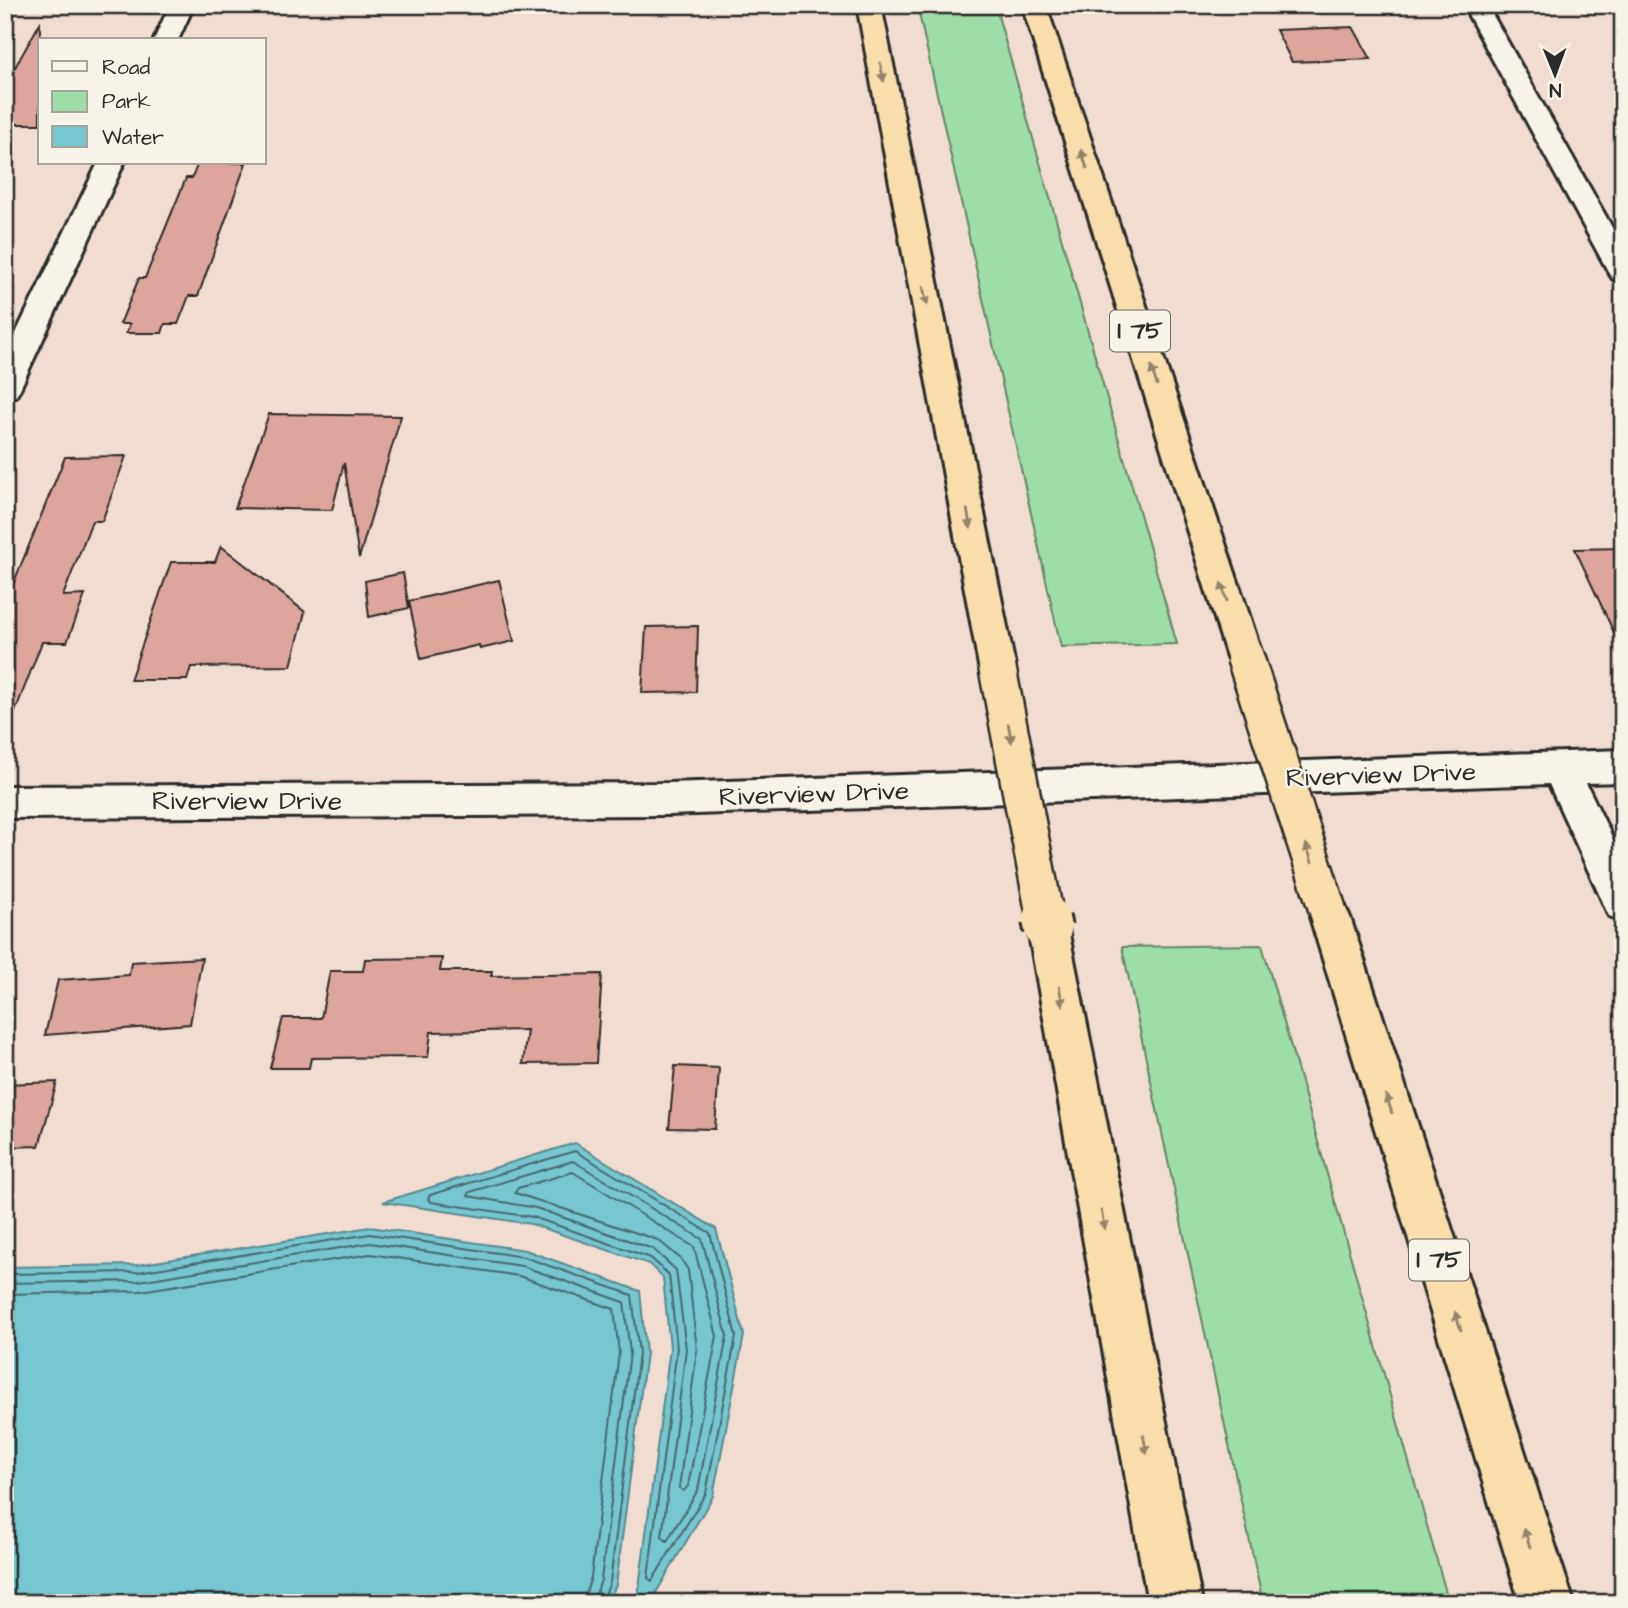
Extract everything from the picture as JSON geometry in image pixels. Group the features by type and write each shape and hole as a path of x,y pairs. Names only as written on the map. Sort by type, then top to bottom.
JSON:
{"highway":[{"path":"869,5 1175,1603"},
{"name":"I 75","path":"1034,5 1330,918 1548,1603"}],"street":[{"path":"167,38 182,5"},
{"path":"1475,5 1525,101 1579,190 1623,273"},
{"path":"5,389 111,164"},
{"name":"Riverview Drive","path":"5,802 668,799 1623,766"},
{"path":"1561,769 1623,903"}],"green space":[{"path":"917,5 995,5 1177,644 1061,647"},
{"path":"1262,945 1449,1603 1263,1603 1122,947"}],"water":[{"path":"575,1143 716,1229 744,1335 713,1496 650,1603 637,1603 670,1348 663,1278 649,1264 531,1224 383,1202"},
{"path":"370,1227 525,1250 640,1291 646,1353 616,1585 608,1603 5,1603 5,1267 137,1265"}],"building":[{"path":"40,23 38,124 5,124 5,85"},
{"path":"1353,27 1371,59 1292,62 1276,30"},
{"path":"198,164 246,164 198,296 189,296 178,324 165,324 162,333 126,333 130,324 120,324 139,278 145,278 186,178 192,178"},
{"path":"269,414 401,416 359,558 344,463 332,510 235,508"},
{"path":"126,456 102,521 92,521 63,596 85,595 67,642 42,642 8,730 5,730 5,604 65,457"},
{"path":"221,546 305,612 291,666 191,667 187,680 130,680 171,562 215,562"},
{"path":"1623,548 1623,652 1575,549"},
{"path":"403,573 409,608 369,617 365,581"},
{"path":"499,580 514,641 480,649 479,645 421,659 409,601"},
{"path":"698,626 696,692 642,693 646,627"},
{"path":"202,958 190,1024 45,1035 58,980 129,975 131,962"},
{"path":"442,958 440,971 492,971 491,976 602,974 596,1063 523,1064 527,1030 431,1032 428,1057 311,1058 309,1068 270,1068 283,1018 321,1018 330,971 363,971 365,959"},
{"path":"675,1066 719,1068 715,1129 669,1128"},
{"path":"57,1082 39,1146 5,1147 5,1084"}]}
